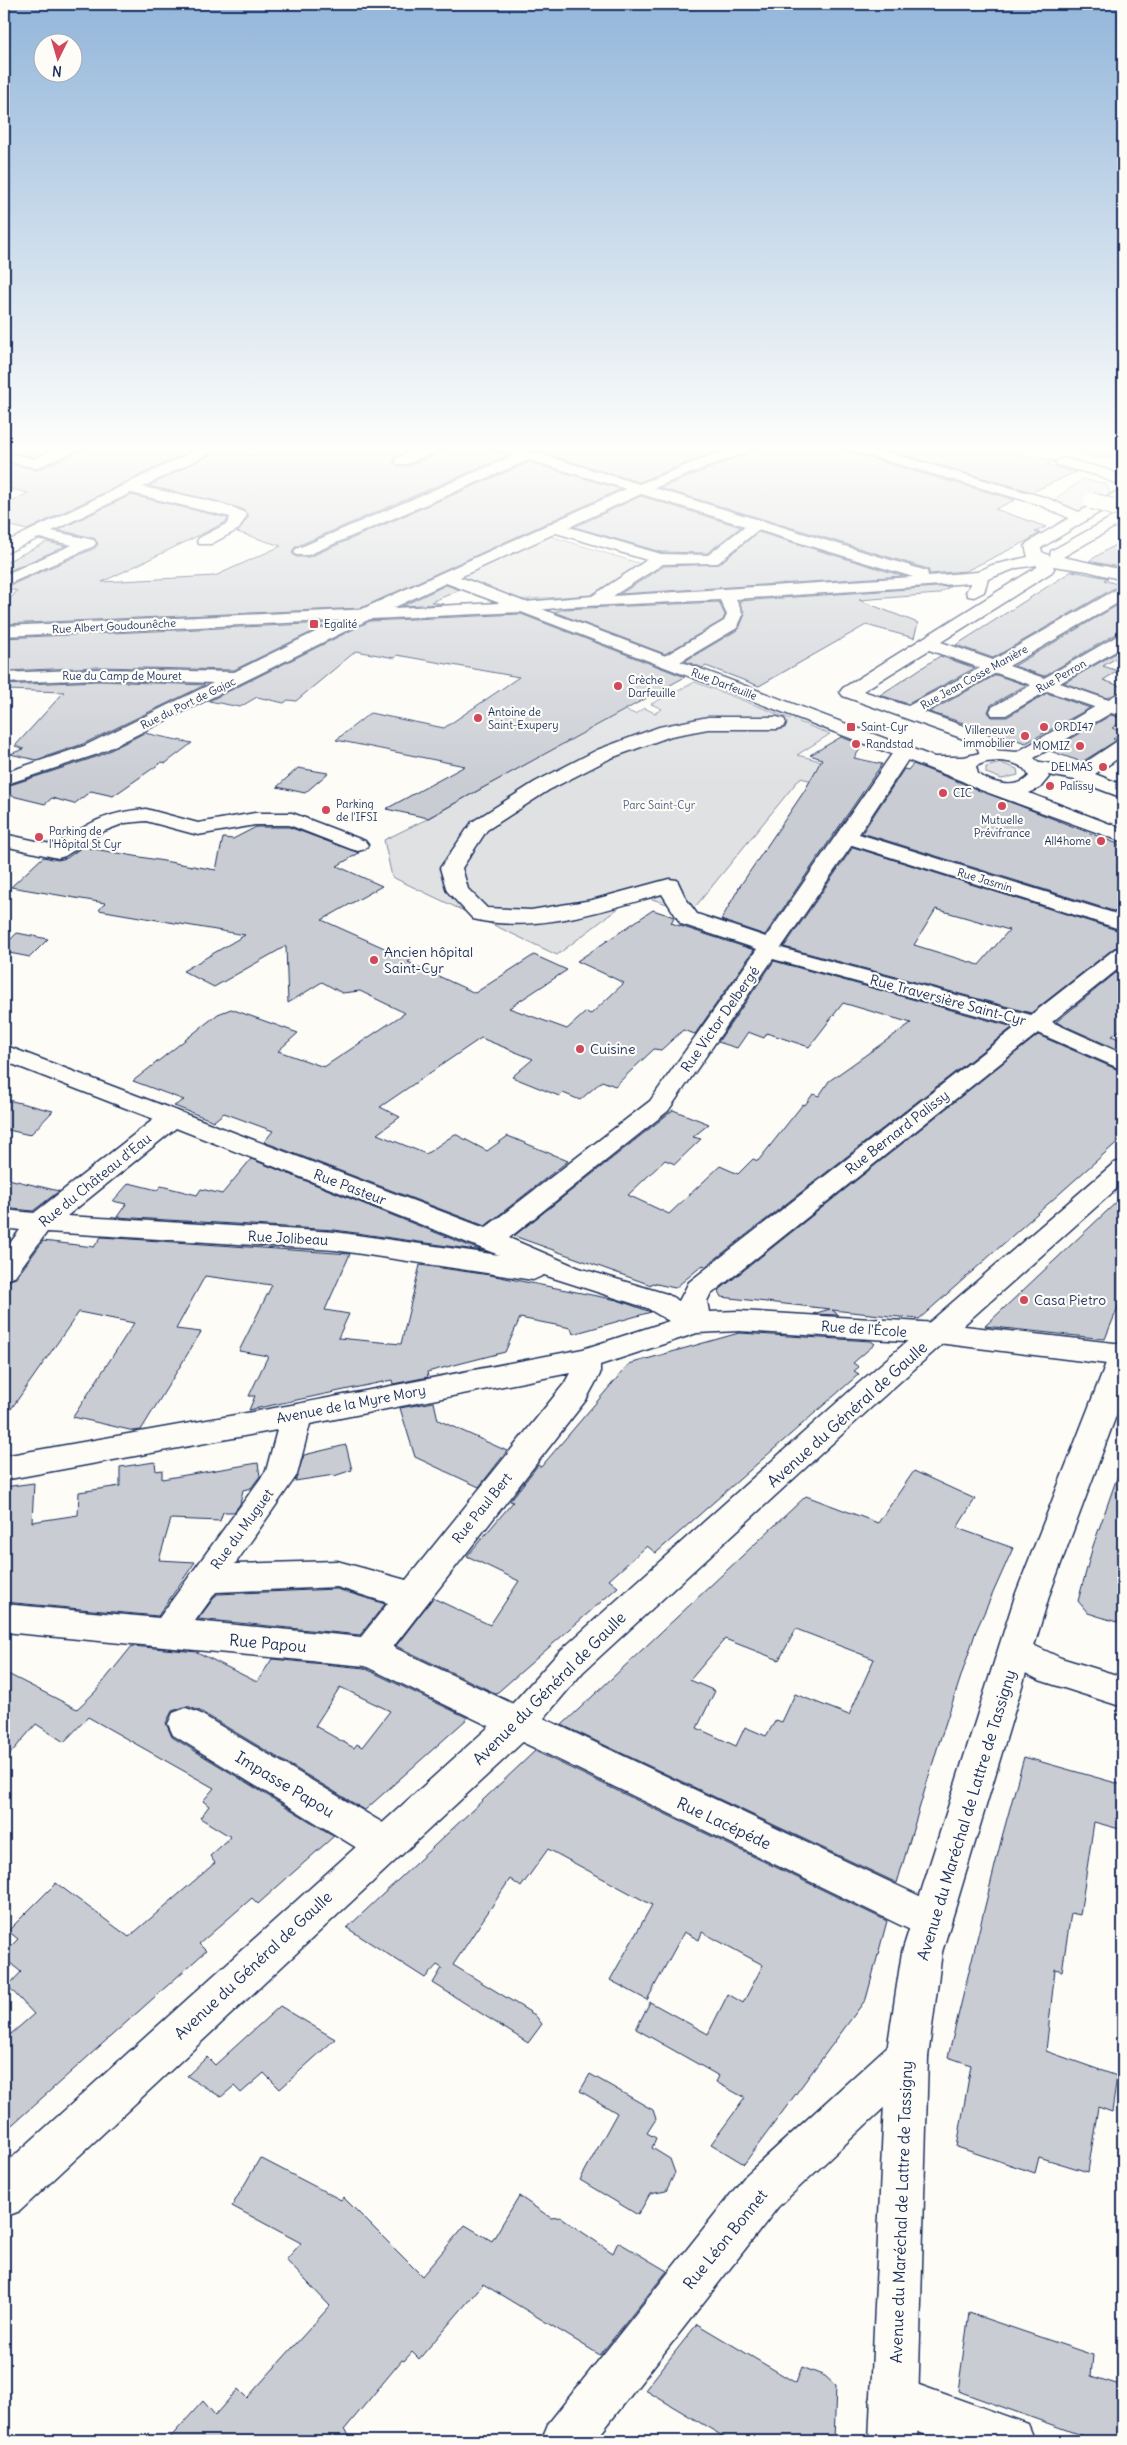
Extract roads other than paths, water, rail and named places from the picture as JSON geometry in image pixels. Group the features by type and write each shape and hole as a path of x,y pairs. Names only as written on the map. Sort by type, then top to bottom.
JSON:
{"street":[{"path":"4,581 52,559"},
{"name":"Rue du Port de Gajac","path":"4,779 91,750 241,678 366,614 489,559"},
{"path":"598,600 607,592 665,559"},
{"path":"670,559 713,559"},
{"path":"872,559 937,579"},
{"path":"1038,559 1043,567"},
{"path":"909,713 849,692 926,643 1002,599 1055,559"},
{"name":"Rue Albert Goudounêche","path":"4,632 523,607 598,600 643,600 937,579 977,585 997,566 1023,561 1043,567"},
{"path":"1043,567 1063,562 1077,563 1123,575"},
{"name":"Rue Darfeuille","path":"447,578 914,756 969,770 982,785 1000,789 1056,809 1123,836"},
{"path":"667,662 732,624 735,615 725,593"},
{"name":"Rue Jean Cosse Manière","path":"909,713 996,666 1123,593"},
{"name":"Rue Perron","path":"999,712 1123,640"},
{"path":"926,643 1047,684 1119,705"},
{"name":"Rue du Camp de Mouret","path":"4,678 99,674 241,678"},
{"path":"1000,789 1023,788 1028,770 1119,705"},
{"name":"Rue Jean Cosse Manière","path":"909,713 984,739 990,756"},
{"name":"Rue Traversière Saint-Cyr","path":"777,723 708,723 666,731 604,754 542,786 480,826 451,868 458,891 481,914 531,917 594,906 669,884 678,904 689,919 769,948 1035,1023 1123,1063"},
{"path":"1080,775 1123,746"},
{"name":"Rue Victor Delbergé","path":"488,1240 659,1106 847,837 914,756"},
{"path":"969,770 990,756 1028,770 1080,775 1123,792"},
{"path":"1028,770 1056,809"},
{"path":"4,840 58,852 97,827 121,817 146,815 198,829 255,819 292,819 358,846"},
{"name":"Rue Jasmin","path":"847,837 1123,922"},
{"name":"Rue Bernard Palissy","path":"695,1323 693,1302 699,1289 1123,954"},
{"name":"Rue Pasteur","path":"4,1052 488,1240 569,1276 658,1301 695,1323"},
{"name":"Rue du Château d'Eau","path":"4,1270 40,1223 172,1118"},
{"name":"Avenue du Général de Gaulle","path":"4,2195 384,1844 516,1725 571,1662 863,1397 1123,1169"},
{"name":"Rue Jolibeau","path":"4,1219 40,1223 335,1241 569,1276"},
{"name":"Rue de l'École","path":"695,1323 739,1321 938,1333 1123,1356"},
{"name":"Avenue de la Myre Mory","path":"4,1468 297,1415 585,1359 695,1323"},
{"name":"Avenue du Maréchal de Lattre de Tassigny","path":"894,2420 907,2057 922,1952 1033,1593 1123,1356"},
{"name":"Rue Paul Bert","path":"369,1652 575,1392 584,1374 585,1359"},
{"name":"Rue du Muguet","path":"167,1634 281,1475 297,1415"},
{"path":"206,1579 337,1574 412,1596"},
{"name":"Rue Papou","path":"4,1618 369,1652 516,1725"},
{"path":"1016,1652 1051,1670 1123,1692"},
{"name":"Impasse Papou","path":"186,1724 384,1844"},
{"name":"Rue Lacépéde","path":"516,1725 931,1921"},
{"name":"Rue Léon Bonnet","path":"565,2441 762,2191 907,2057"},
{"path":"894,2420 1011,2441"}],"place":[{"name":"Egalité","path":"314,624"},
{"name":"Crèche Darfeuille","path":"618,686"},
{"name":"Antoine de Saint-Exupery","path":"478,718"},
{"name":"Saint-Cyr","path":"851,727"},
{"name":"ORDI47","path":"1044,727"},
{"name":"Villeneuve immobilier","path":"1025,736"},
{"name":"Randstad","path":"856,744"},
{"name":"MOMIZ","path":"1080,746"},
{"name":"DELMAS","path":"1103,767"},
{"name":"Palissy","path":"1050,786"},
{"name":"CIC","path":"943,793"},
{"name":"Mutuelle Prévifrance","path":"1002,806"},
{"name":"Parking de l'IFSI","path":"326,810"},
{"name":"Parking de l'Hôpital St Cyr","path":"39,837"},
{"name":"All4home","path":"1101,841"},
{"name":"Ancien hôpital Saint-Cyr","path":"374,960"},
{"name":"Cuisine","path":"580,1049"},
{"name":"Casa Pietro","path":"1024,1300"}],"park label":[{"name":"Parc Saint-Cyr","path":"659,805"}]}
